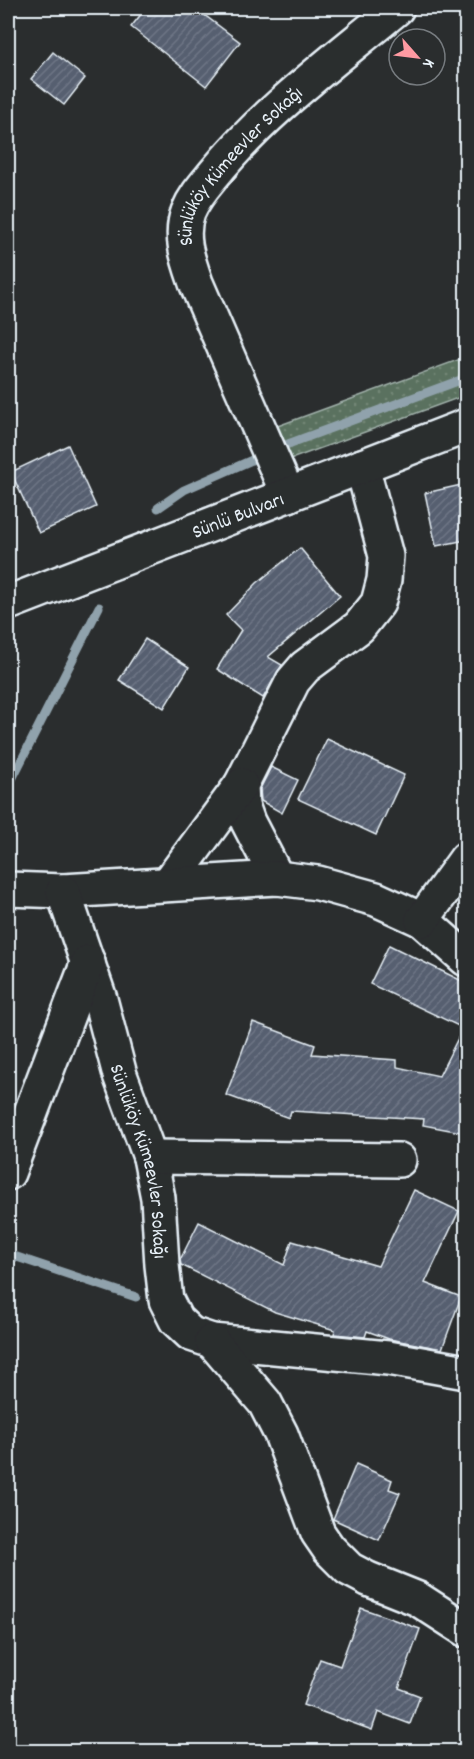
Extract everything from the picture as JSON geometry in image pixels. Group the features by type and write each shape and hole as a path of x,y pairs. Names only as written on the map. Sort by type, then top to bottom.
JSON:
{"street":[{"name":"Sünlüköy Kümeevler Sokağı","path":"288,495 196,283 186,254 184,231 188,212 198,194 226,159 264,121 397,8"},
{"name":"Sünlü Bulvarı","path":"8,603 466,426"},
{"path":"168,883 241,785 293,681 305,667 360,627 378,603 384,580 386,556 362,466"},
{"path":"241,785 242,806 248,822 277,878"},
{"path":"422,920 466,859"},
{"path":"8,889 63,891 277,878 318,882 376,899 422,920 466,959"},
{"name":"Sünlüköy Kümeevler Sokağı","path":"63,891 88,962 120,1075 150,1157 158,1198 166,1300 176,1320 192,1334 212,1341 388,1358 466,1372"},
{"path":"8,1173 88,962"},
{"path":"150,1157 399,1160"},
{"name":"Sünlüköy Kümeevler Sokağı","path":"212,1341 265,1403 281,1434 318,1533 329,1549 348,1569 418,1599 466,1630"}],"green space":[{"path":"466,357 466,395 291,459 275,427"}],"building":[{"path":"146,8 195,8 240,42 206,86 131,27"},
{"path":"53,52 85,78 64,105 31,79"},
{"path":"68,445 96,507 39,533 11,472"},
{"path":"466,484 466,540 436,546 425,493"},
{"path":"300,548 340,596 268,657 282,665 263,698 217,669 241,630 226,615 257,583"},
{"path":"145,639 189,667 164,708 119,680"},
{"path":"327,739 404,775 376,835 298,799"},
{"path":"271,767 298,780 282,813 261,801 260,789"},
{"path":"389,945 466,983 466,1133 423,1125 424,1119 291,1111 289,1118 226,1095 253,1022 315,1045 312,1054 397,1060 397,1067 439,1076 463,1028 370,984"},
{"path":"414,1190 459,1211 425,1283 461,1297 442,1349 389,1339 367,1331 365,1337 334,1334 335,1330 275,1312 181,1265 180,1260 199,1222 284,1265 292,1241 378,1266"},
{"path":"356,1464 392,1480 389,1489 400,1493 379,1540 333,1519"},
{"path":"361,1608 420,1629 399,1688 420,1696 410,1724 378,1712 372,1730 303,1705 320,1659 340,1666"}],"waterway":[{"path":"158,508 184,490 288,444 466,378"},
{"path":"8,787 99,607"},
{"path":"8,1254 136,1297"}]}
